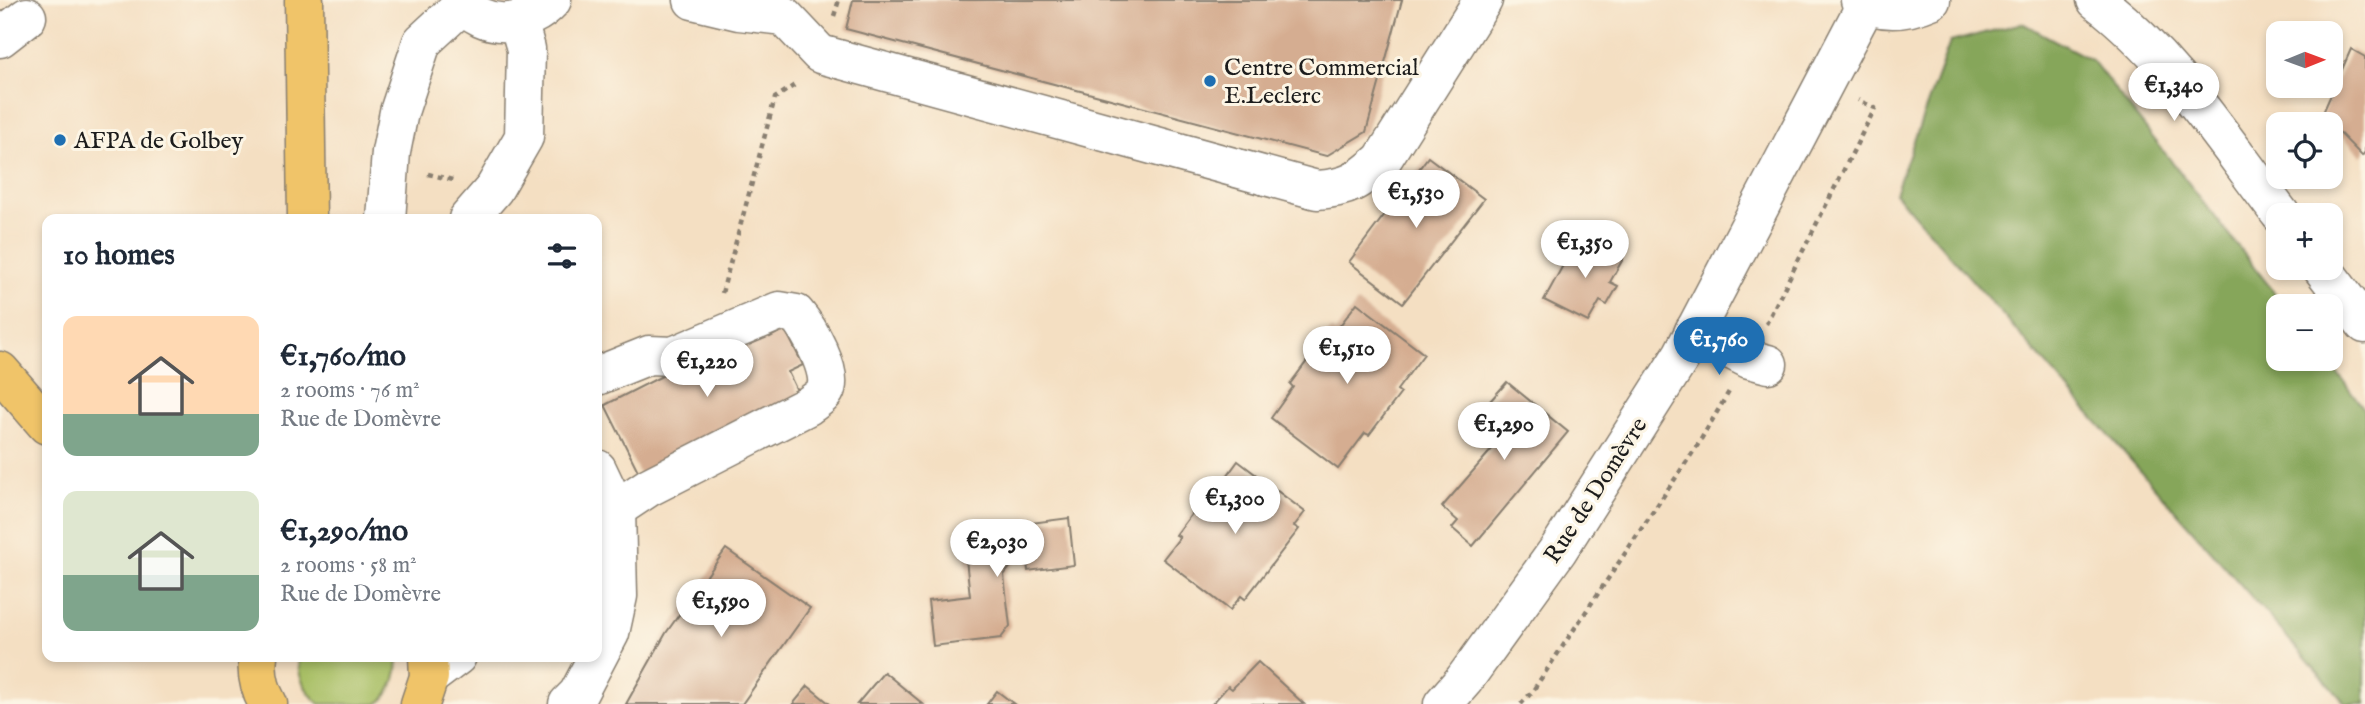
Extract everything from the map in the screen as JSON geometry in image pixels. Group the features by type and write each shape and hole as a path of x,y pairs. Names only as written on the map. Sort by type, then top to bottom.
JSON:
{"main road":[{"path":"304,0 307,214"},
{"path":"0,371 42,419"},
{"path":"254,662 268,704"}],"street":[{"path":"386,214 391,152 400,112 422,42 462,2 479,16 498,22 518,21 541,12 552,0"},
{"path":"693,0 739,11 792,8 820,54 1317,190 1342,188 1359,180 1382,160 1483,0"},
{"path":"1863,2 1888,10 1912,8 1931,0"},
{"path":"2096,0 2127,23 2177,78 2272,203"},
{"name":"Rue de Domèvre","path":"1443,704 1464,680 1558,550 1640,423 1694,331 1863,2"},
{"path":"472,214 494,189 524,137 526,48 518,21"},
{"path":"2331,280 2365,324"},
{"path":"602,374 649,355 673,356 779,311 796,314 806,325 828,380 825,393 808,406 649,487 615,509"},
{"path":"1694,331 1749,359 1768,364"},
{"path":"602,480 615,509 618,596 610,633 602,648"},
{"path":"568,704 578,694 595,662"}],"path":[{"path":"721,295 775,98 837,58 833,22 839,0"},
{"path":"420,172 494,189"}],"green space":[{"path":"2022,23 2092,60 2276,294 2266,294 2266,371 2336,371 2365,410 2365,704 2346,704 1895,193 1950,42"},
{"path":"299,662 398,662 394,683 383,700 377,704 319,704 303,682"}],"building":[{"name":"Centre Commercial E.Leclerc","path":"853,0 1402,0 1366,132 1326,156 846,29"},
{"path":"2351,49 2365,57 2365,152 2362,156 2343,137 2343,112 2323,112 2329,98 2343,98 2343,67"},
{"path":"1428,157 1484,199 1403,303 1349,262"},
{"path":"1579,236 1623,259 1610,282 1618,286 1607,305 1600,301 1588,322 1544,300"},
{"path":"1357,303 1424,354 1397,390 1401,393 1369,435 1365,433 1338,469 1271,418 1293,387 1290,384 1331,329 1335,332"},
{"path":"764,324 770,337 785,329 803,365 788,372 801,399 642,479 605,405"},
{"path":"1507,382 1568,432 1473,546 1452,528 1458,521 1442,507 1499,441 1482,426 1491,416 1483,409"},
{"path":"1238,461 1305,512 1294,526 1299,529 1245,599 1241,596 1230,610 1163,559 1180,537 1176,535 1217,480 1222,483"},
{"path":"1069,518 1074,565 1028,571 1027,561 1015,561 1004,575 1010,626 1001,638 933,646 928,601 970,596 963,531 999,527 999,534 1024,531 1023,524"},
{"path":"726,549 810,608 742,704 626,704 666,633"},
{"path":"1258,662 1304,704 1212,704 1228,686 1232,689"},
{"path":"884,672 923,704 857,704"},
{"path":"808,686 830,704 793,704"},
{"path":"997,691 1014,704 987,704"}],"place":[{"name":"Centre Commercial E.Leclerc","path":"1210,81"},
{"name":"AFPA de Golbey","path":"60,140"}]}
